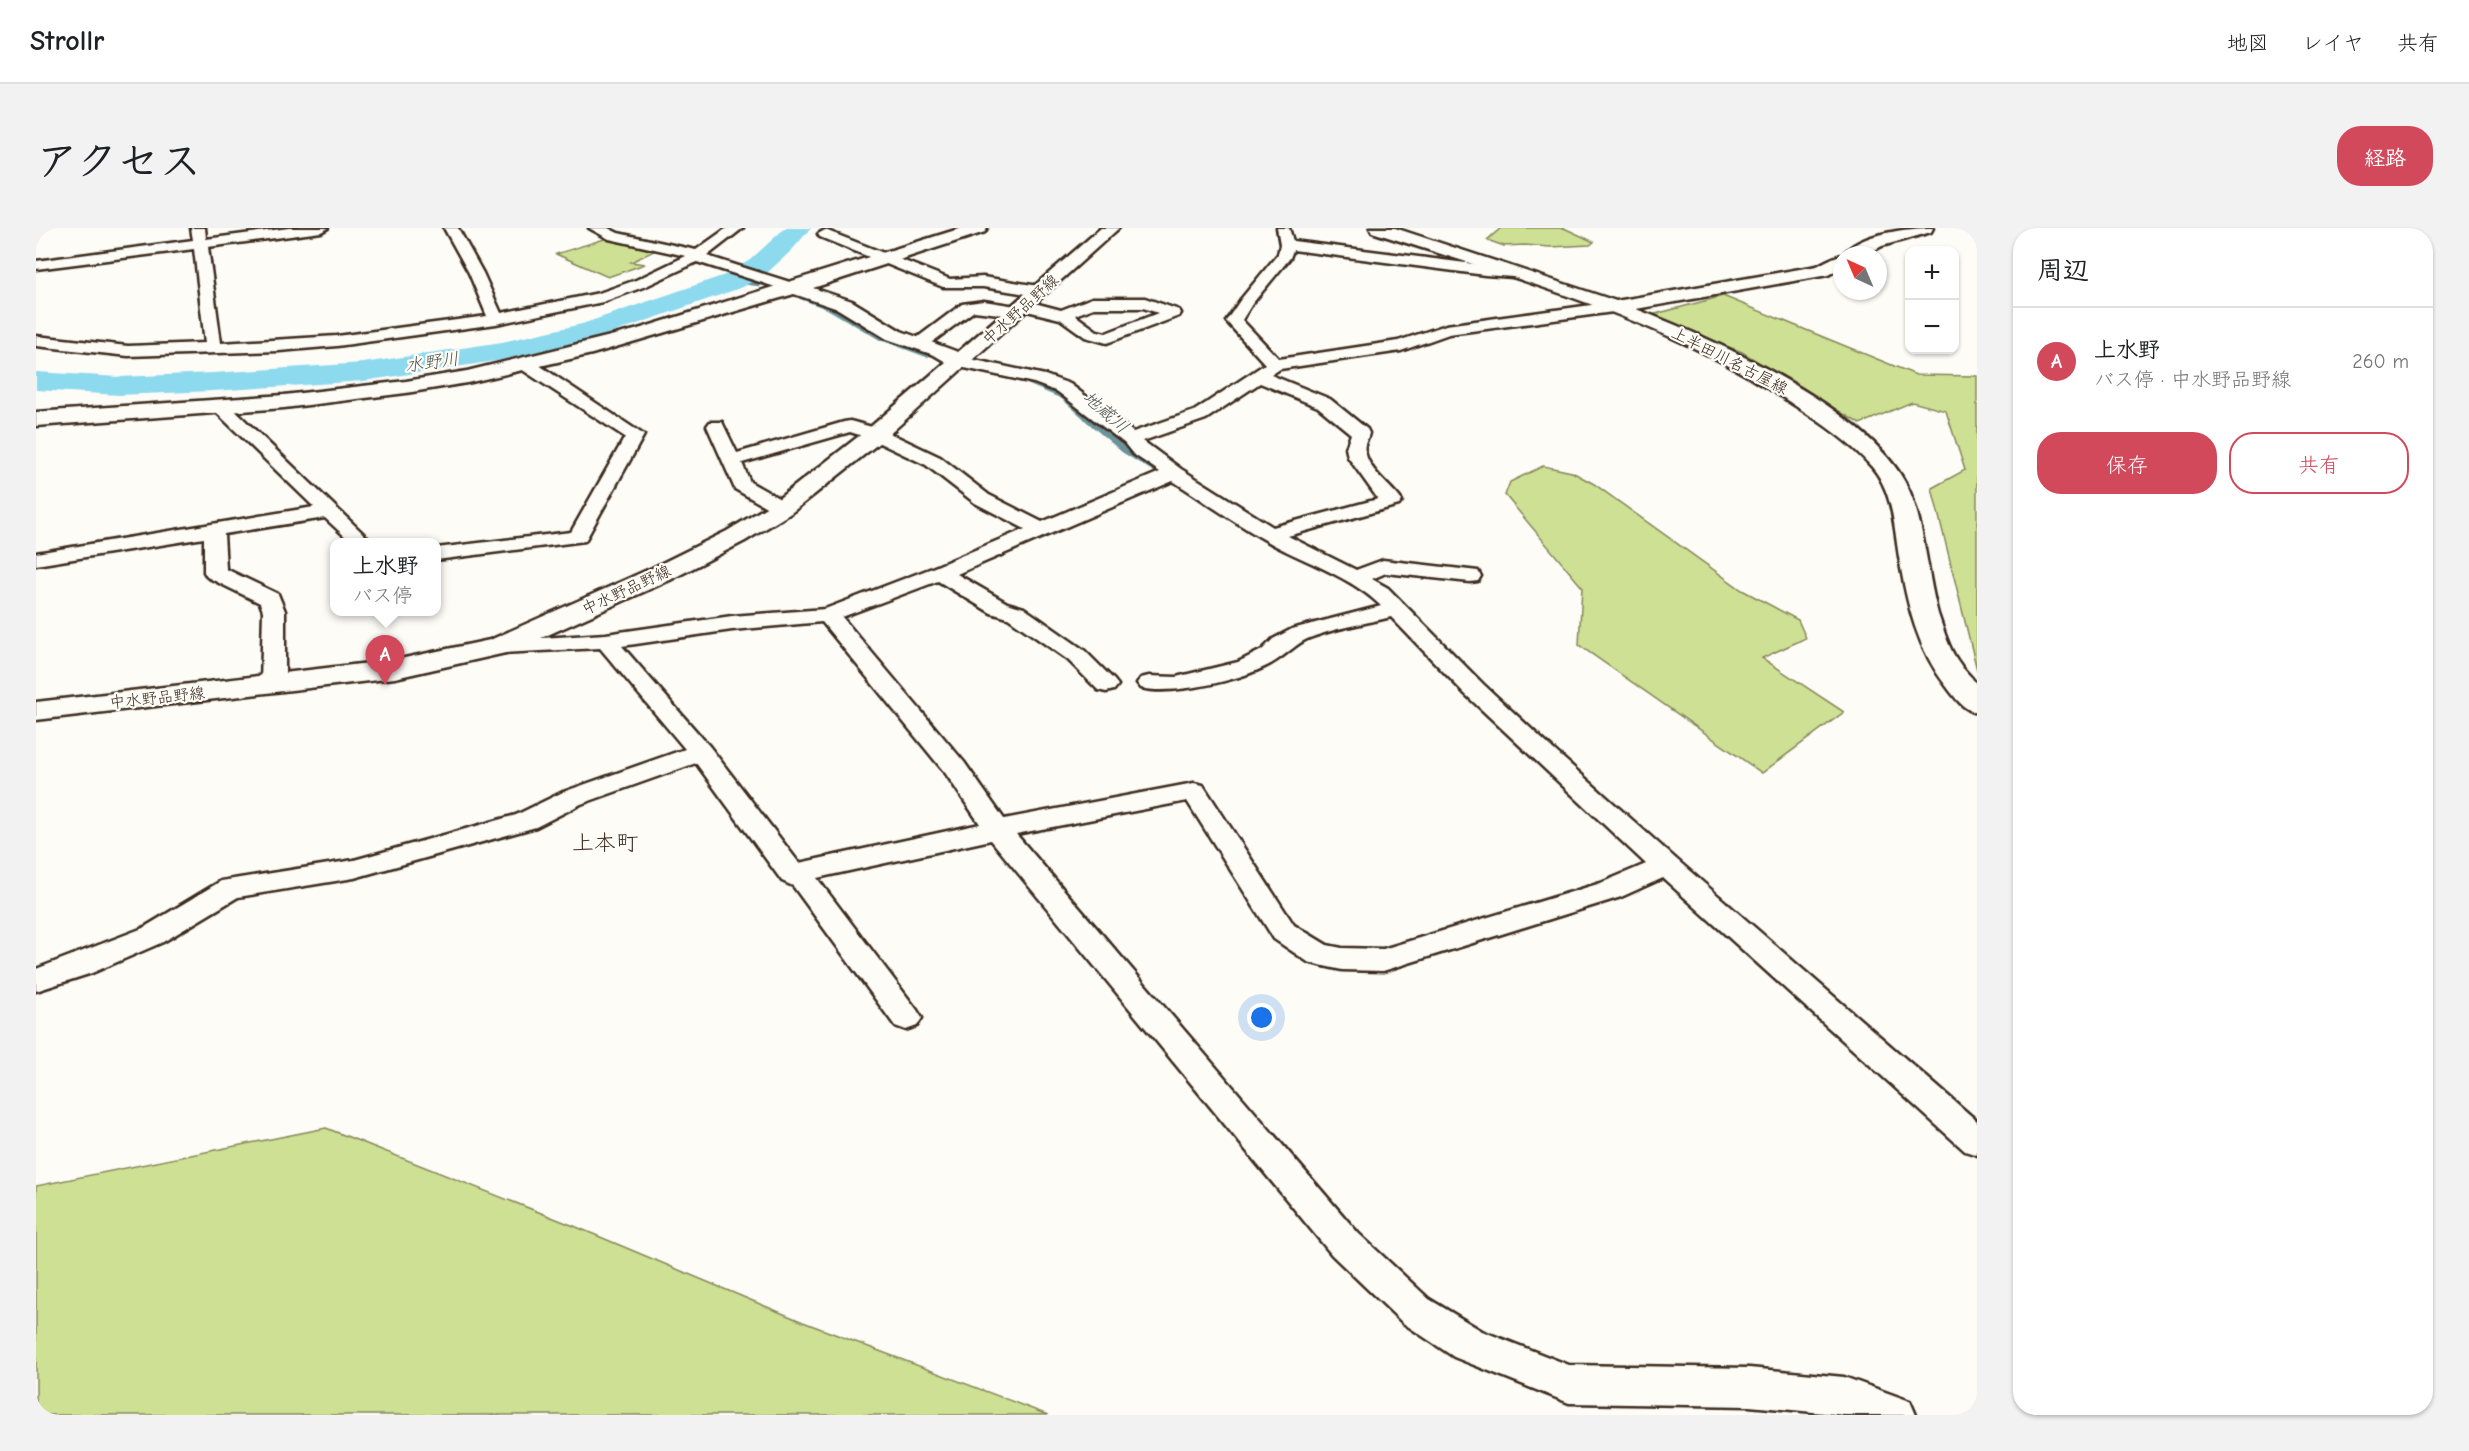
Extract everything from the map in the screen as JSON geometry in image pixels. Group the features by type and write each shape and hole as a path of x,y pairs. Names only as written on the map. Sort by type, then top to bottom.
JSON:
{"main road":[{"path":"36,419 311,399 402,388 527,365 673,326 979,228"},
{"name":"中水野品野線","path":"36,711 273,684 430,663 500,646 661,574 736,536 782,508 876,434 961,362 1111,228"},
{"name":"上半田川名古屋線","path":"1378,228 1613,307 1698,342 1786,387 1869,450 1887,472 1903,502 1912,558 1927,617 1943,661 1977,704"},
{"path":"1869,246 1925,228"},
{"path":"1613,307 1822,271 1833,265"},
{"path":"791,287 845,305 894,335 961,362"}],"street":[{"path":"198,228 202,244 214,349"},
{"path":"36,265 321,228"},
{"path":"451,228 476,273 496,319"},
{"path":"596,228 614,236 700,257 791,287"},
{"path":"36,341 128,351 214,349 337,341 496,319 603,297 641,283 700,257 736,228"},
{"path":"1271,534 1392,501 1371,477 1356,452 1355,446 1360,433 1324,403 1268,371 1234,321 1246,302 1285,255 1287,245 1281,228"},
{"path":"825,234 948,284 982,282 1039,291"},
{"path":"1287,245 1341,250 1454,268 1513,273"},
{"path":"918,343 931,337 967,307 1020,308 1062,315 1091,334 1107,338 1173,314 1145,303 1092,303 1062,315"},
{"path":"1131,439 1200,415 1268,371 1323,356 1401,346 1446,330 1613,307"},
{"path":"961,362 1039,379 1064,388 1131,439 1140,450 1174,473 1238,511 1271,534 1380,593 1474,689 1666,866 1977,1141"},
{"path":"441,553 578,537 635,435 527,365"},
{"path":"221,407 357,538"},
{"path":"716,426 742,485 782,508"},
{"path":"732,460 850,426 876,434 933,461 982,499 1040,529"},
{"path":"500,646 606,641 732,623 828,615 940,573 1174,473"},
{"path":"36,559 328,511"},
{"path":"214,530 215,572 270,599 274,611 273,684"},
{"path":"1355,578 1383,566 1470,576"},
{"path":"940,573 999,608 1016,613 1076,655 1106,685"},
{"path":"1149,682 1176,684 1246,667 1270,655 1281,644 1300,634 1397,609"},
{"path":"828,615 955,768 998,829 1345,1244 1416,1311 1468,1344 1569,1384 1749,1387 1844,1396 1896,1415"},
{"path":"606,641 701,752 792,874 803,879 906,1018"},
{"path":"36,980 81,965 153,935 231,888 354,869 526,821 572,798 701,752"},
{"path":"792,874 998,829 1194,791 1284,932 1319,954 1342,959 1383,960 1600,894 1666,866"}],"green space":[{"path":"1501,228 1564,228 1594,242 1590,245 1550,247 1504,246 1487,240"},
{"path":"614,236 662,247 631,262 645,264 608,277 556,254"},
{"path":"1723,296 1916,375 1977,376 1977,670 1932,488 1965,470 1946,411 1912,402 1860,424 1742,352 1648,316"},
{"path":"1543,466 1572,472 1594,484 1742,590 1798,620 1806,638 1762,658 1844,712 1762,773 1579,645 1582,587 1505,495 1510,482"},
{"path":"326,1128 574,1226 803,1322 1048,1415 36,1415 36,1186"}],"waterway":[{"name":"水野川","path":"36,381 119,386 213,382 363,372 502,351 590,331 734,281 759,266 799,228"},
{"name":"地蔵川","path":"734,281 759,284"},
{"name":"地蔵川","path":"801,297 830,308 881,338 927,355"},
{"name":"地蔵川","path":"1030,383 1063,397 1089,420"},
{"name":"地蔵川","path":"1087,418 1124,450 1158,471"}],"place":[{"name":"上水野","path":"385,685"}],"district":[{"name":"上本町","path":"605,842"}]}
